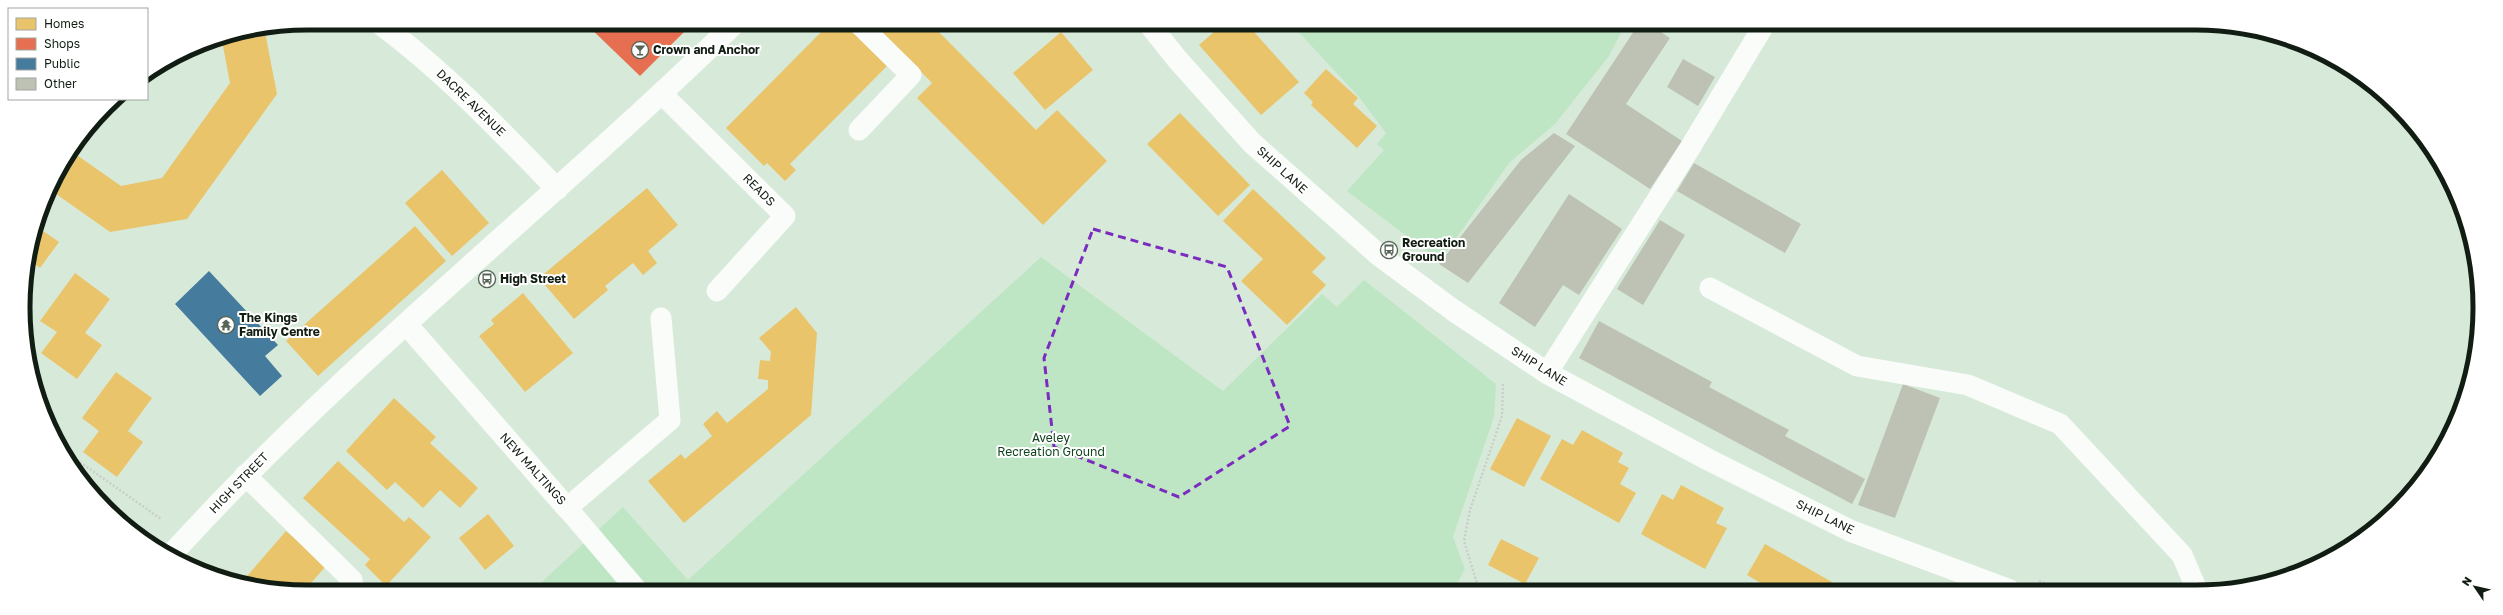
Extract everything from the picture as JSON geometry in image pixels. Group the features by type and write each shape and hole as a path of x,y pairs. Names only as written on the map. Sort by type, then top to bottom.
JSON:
{"street":[{"name":"DACRE AVENUE","path":"389,30 428,62 481,111 557,189"},
{"name":"HIGH STREET","path":"175,551 245,475 315,408 662,94 728,30"},
{"name":"SHIP LANE","path":"1154,30 1177,59 1252,142 1380,256 1453,310 1547,373 1709,460 1851,531 1996,585"},
{"name":"NEW MALTINGS","path":"407,325 567,508"}],"lane":[{"path":"859,130 911,75 865,30"},
{"path":"1547,373 1690,148 1761,30"},
{"name":"READS","path":"662,94 785,216 717,291"},
{"path":"1710,288 1857,366 1968,385 2060,424 2182,555 2195,585"},
{"name":"NEW MALTINGS","path":"567,508 670,420 661,318"},
{"path":"245,475 352,580 353,585"},
{"path":"567,508 633,585"}],"path":[{"path":"1477,585 1464,541 1470,510 1502,416 1505,345"},
{"path":"75,458 162,519 168,514"}],"highlighted area":[{"path":"1093,229 1227,267 1290,426 1179,497 1054,447 1044,358"}],"green space":[{"path":"1297,30 1622,30 1609,56 1555,124 1510,162 1440,261 1347,191 1384,150 1377,144 1386,133 1359,97"},
{"name":"Aveley Recreation Ground","path":"1041,257 1223,391 1322,294 1337,307 1364,280 1496,384 1494,417 1453,537 1465,569 1457,585 538,585 623,507 688,580"}],"building: Homes":[{"path":"823,30 851,30 887,66 790,164 796,170 785,181 767,163 764,166 726,128"},
{"path":"880,30 937,30 1036,130 1057,110 1107,161 1043,225 917,98 932,83"},
{"path":"1216,30 1252,30 1299,82 1261,115 1199,45"},
{"path":"1061,32 1093,70 1045,110 1013,73"},
{"path":"265,33 277,94 187,219 110,232 55,193 76,155 121,186 162,178 230,83 222,44"},
{"path":"1326,69 1358,98 1353,104 1377,126 1357,148 1311,105 1313,102 1304,93"},
{"path":"1180,113 1250,185 1218,216 1147,144"},
{"path":"442,170 489,223 452,256 405,203"},
{"path":"647,188 678,225 648,251 657,263 643,275 633,263 605,286 608,290 574,319 539,278"},
{"path":"1253,189 1326,258 1312,272 1326,285 1287,325 1241,281 1263,259 1223,221"},
{"path":"415,226 446,261 318,376 286,341"},
{"path":"41,230 59,242 40,268 33,263"},
{"path":"75,273 110,299 85,333 102,345 77,379 41,353 57,332 40,321"},
{"path":"523,293 573,353 525,392 479,336 494,324 491,320"},
{"path":"796,307 817,333 811,415 684,523 648,481 681,454 685,459 712,436 703,424 717,411 727,423 768,389 768,380 758,379 760,360 770,361 771,352 759,338"},
{"path":"116,372 152,398 128,431 143,442 117,477 83,452 99,431 82,418"},
{"path":"394,398 436,437 430,443 478,488 460,508 440,490 423,508 395,482 387,490 346,451"},
{"path":"1517,418 1551,436 1524,487 1490,469"},
{"path":"1582,430 1623,453 1618,462 1629,468 1620,484 1636,493 1619,523 1540,479 1562,439 1573,445"},
{"path":"338,461 404,522 409,517 431,537 387,585 385,585 365,565 370,559 303,498"},
{"path":"1681,485 1724,508 1716,523 1727,528 1705,569 1641,534 1662,494 1673,500"},
{"path":"488,514 514,546 485,570 459,538"},
{"path":"286,531 326,566 309,585 271,583 245,578"},
{"path":"1501,539 1539,558 1525,584 1488,565"},
{"path":"1765,544 1832,582 1830,585 1764,585 1747,575"}],"building: Shops":[{"name":"Crown and Anchor","path":"592,30 686,30 640,76"}],"building: Public":[{"name":"The Kings Family Centre","path":"209,271 278,345 265,356 282,376 260,396 175,304"}],"building: Other":[{"path":"1635,30 1658,30 1670,38 1626,104 1682,141 1650,189 1566,134"},
{"path":"1683,59 1715,77 1698,106 1667,87"},
{"path":"1554,133 1575,146 1468,283 1439,264 1521,160"},
{"path":"1694,163 1801,224 1785,253 1677,191"},
{"path":"1569,194 1622,229 1579,295 1563,285 1535,327 1499,303"},
{"path":"1660,220 1685,235 1643,305 1617,289"},
{"path":"1599,321 1712,382 1709,387 1789,430 1785,436 1865,479 1852,504 1579,358"},
{"path":"1903,384 1940,398 1895,518 1858,505"}],"place":[{"name":"Crown and Anchor","path":"640,50"},
{"name":"Recreation Ground","path":"1389,250"},
{"name":"High Street","path":"487,279"},
{"name":"The Kings Family Centre","path":"226,325"}]}
